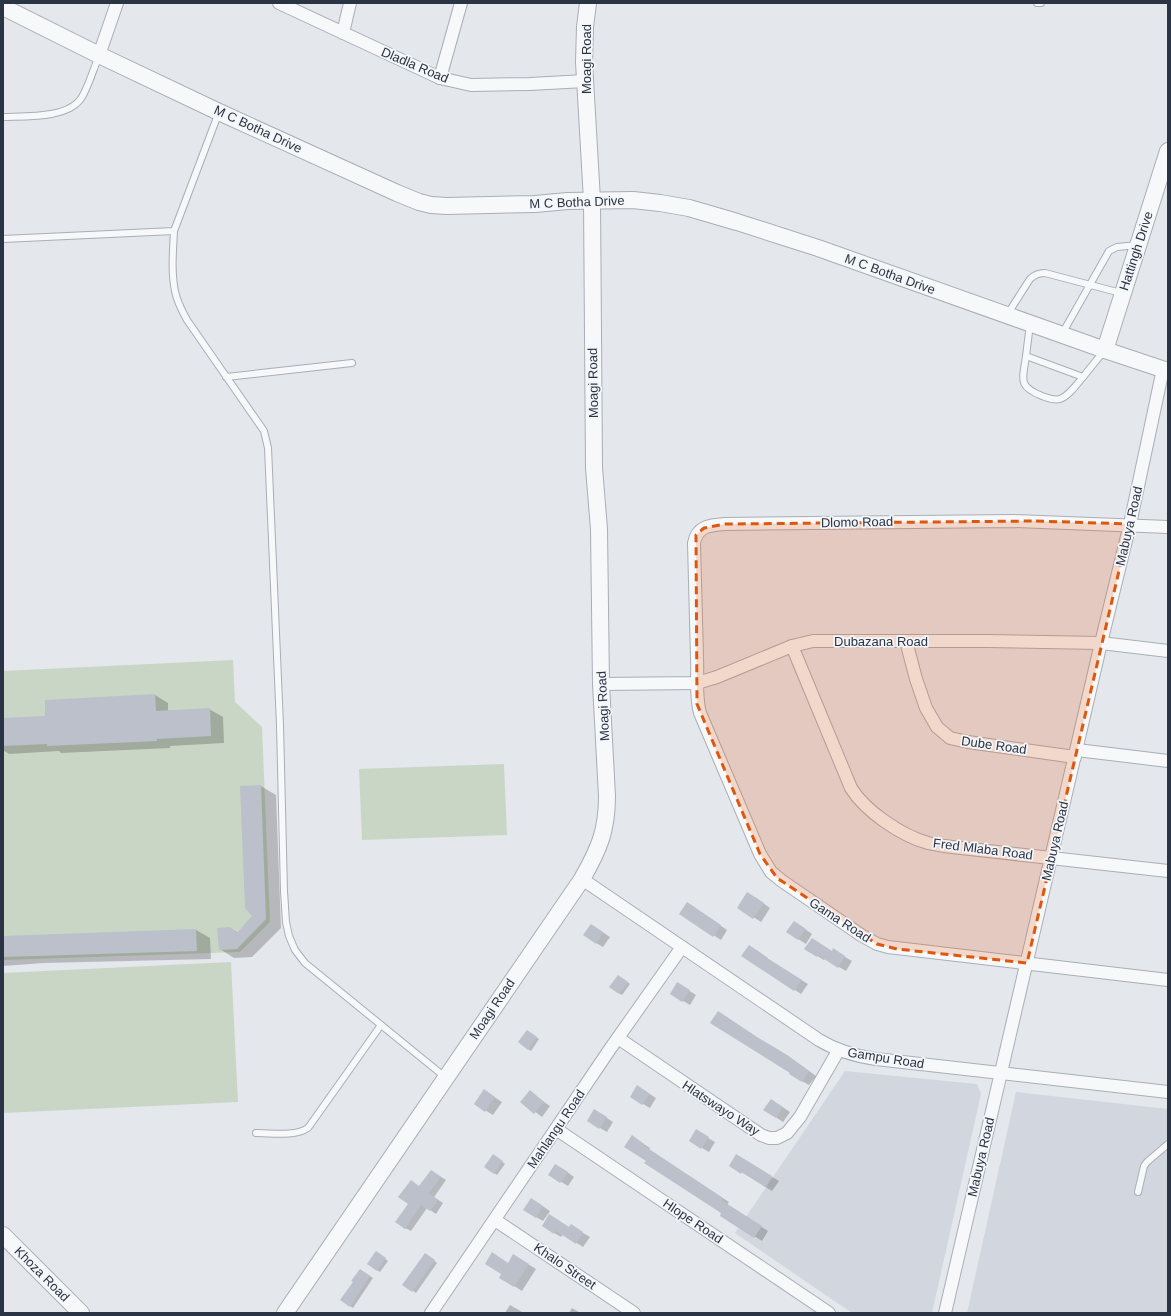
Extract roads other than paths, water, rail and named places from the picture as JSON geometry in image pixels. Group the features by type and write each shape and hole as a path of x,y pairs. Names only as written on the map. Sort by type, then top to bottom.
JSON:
{"street":[{"path":"99,55 117,3"},
{"name":"Dladla Road","path":"279,3 440,78 471,85 585,82"},
{"path":"342,33 350,3"},
{"path":"440,78 461,3"},
{"name":"Moagi Road","path":"285,1313 445,1077 582,879 603,838 606,822 607,789 601,684 599,529 594,468 592,200 585,82 585,41 588,3"},
{"name":"M C Botha Drive","path":"3,7 219,112 419,202 431,205 455,206 592,200 633,200 660,203 695,210 818,248 1061,335 1166,370"},
{"name":"Hattingh Drive","path":"1105,350 1168,151"},
{"name":"Mabuya Road","path":"945,1313 1166,370"},
{"name":"Dlomo Road","path":"697,683 694,543 696,535 704,528 725,524 1014,521 1130,524 1168,527"},
{"name":"Dubazana Road","path":"601,684 697,683 717,677 792,646 813,641 1101,643 1168,651"},
{"name":"Dube Road","path":"906,641 916,679 926,708 937,727 950,738 968,742 1168,761"},
{"name":"Fred Mlaba Road","path":"792,646 854,793 867,808 909,836 928,843 1168,870"},
{"name":"Gama Road","path":"697,683 696,694 700,713 762,859 777,878 861,935 877,944 897,949 1168,980"},
{"name":"Gampu Road","path":"582,879 819,1040 838,1051 850,1055 876,1059 1168,1092"},
{"name":"Mahlangu Road","path":"436,1311 556,1129 682,947"},
{"name":"Hlatswayo Way","path":"618,1038 761,1135 770,1138 781,1137 787,1133 800,1117 838,1051"},
{"name":"Hlope Road","path":"556,1129 829,1313"},
{"name":"Khalo Street","path":"495,1220 634,1313"},
{"name":"Khoza Road","path":"3,1235 81,1313"}],"lane":[{"path":"3,117 38,116 58,112 73,106 82,97 99,55"},
{"path":"219,112 174,231 173,274 175,292 179,305 187,320 264,431 268,448 280,725 284,891 286,922 289,936 295,950 305,963 445,1077"},
{"path":"3,239 174,231"},
{"path":"1061,335 1109,251 1117,247 1138,245"},
{"path":"1006,315 1030,279 1034,275 1040,273 1123,293"},
{"path":"1030,324 1023,381 1026,387 1031,391 1050,399 1056,400 1065,397 1105,350"},
{"path":"1026,356 1083,377"},
{"path":"226,377 352,363"},
{"path":"256,1133 293,1133 303,1131 308,1128 381,1025"},
{"path":"1138,1192 1144,1166 1168,1144"}]}
